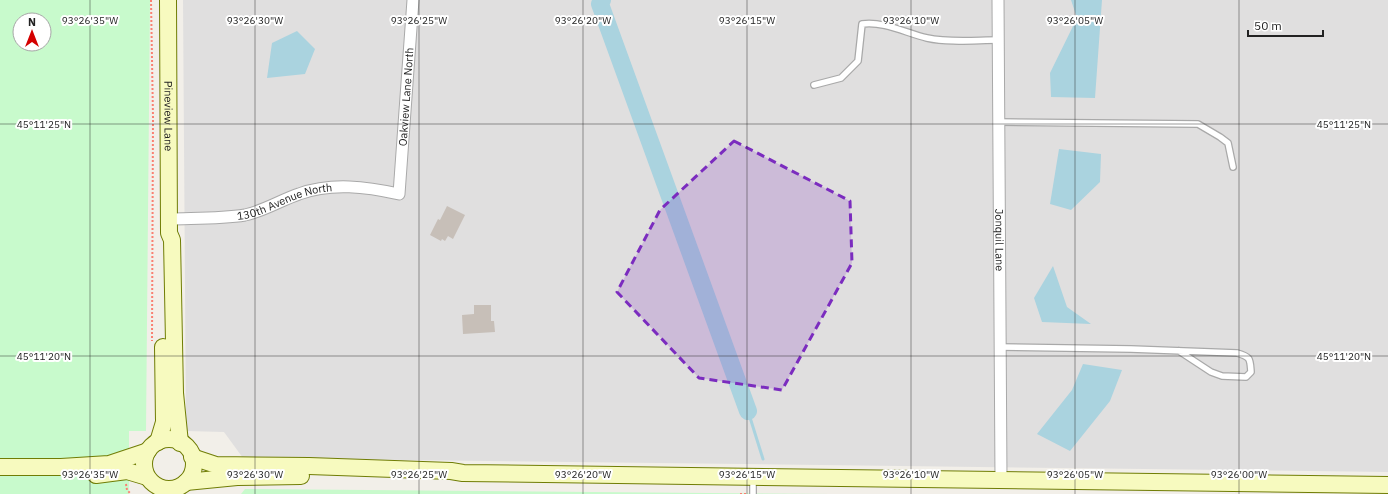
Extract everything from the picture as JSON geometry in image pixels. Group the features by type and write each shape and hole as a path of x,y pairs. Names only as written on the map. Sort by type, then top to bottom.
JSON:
{"main road":[{"name":"Pineview Lane","path":"168,0 169,226 172,240 175,394 180,443"},
{"name":"Pineview Lane","path":"153,447 164,422 163,376 165,239 169,226"},
{"path":"0,467 61,467 109,464 167,440 180,443 190,451 193,470 186,482 173,489 165,489 158,487 152,482 147,476 144,464 145,457 153,447"},
{"path":"192,458 216,465 309,466 451,471 463,473 1388,484"},
{"path":"0,475 82,475 127,472 147,476"},
{"path":"186,482 237,477 444,476 463,473"}],"street":[{"name":"Oakview Lane North","path":"399,194 413,0"},
{"name":"Jonquil Lane","path":"998,0 1001,479"},
{"name":"130th Avenue North","path":"169,226 212,218 246,214 300,194 332,187 351,186 399,194"}],"lane":[{"path":"814,85 841,78 858,61 862,24 873,22 929,39 956,41 999,40"},
{"path":"999,122 1198,124 1220,136 1228,143 1233,167"},
{"path":"1000,347 1179,351 1237,353 1247,356 1250,361 1252,372 1246,377 1222,376 1211,372 1179,351"},
{"path":"753,477 753,494"}],"path":[{"path":"151,0 153,118 152,342"},
{"path":"126,481 127,490 132,494"}],"highlighted area":[{"path":"734,141 850,201 852,263 782,390 699,378 617,292 660,210"}],"shaded area":[{"path":"183,0 1388,0 1388,472 243,458 224,432 186,431"}],"green space":[{"path":"0,0 150,0 146,431 129,431 129,494 0,494"},
{"path":"245,489 831,494 241,494"}],"water":[{"path":"1071,0 1102,0 1095,98 1051,97 1050,73 1077,18"},
{"path":"297,31 315,49 305,74 267,78 272,43"},
{"path":"1059,149 1101,154 1100,182 1071,210 1050,204"},
{"path":"1053,266 1067,307 1091,324 1042,322 1034,298"},
{"path":"1083,364 1122,370 1110,401 1070,451 1037,434 1072,390"}],"building":[{"path":"447,206 465,215 453,239 448,236 445,241 442,239 441,241 430,235"},
{"path":"474,305 491,305 491,321 494,321 495,332 463,334 462,315 474,314"}],"waterway":[{"path":"602,0 600,4 748,411"},
{"path":"748,411 763,459"}]}
